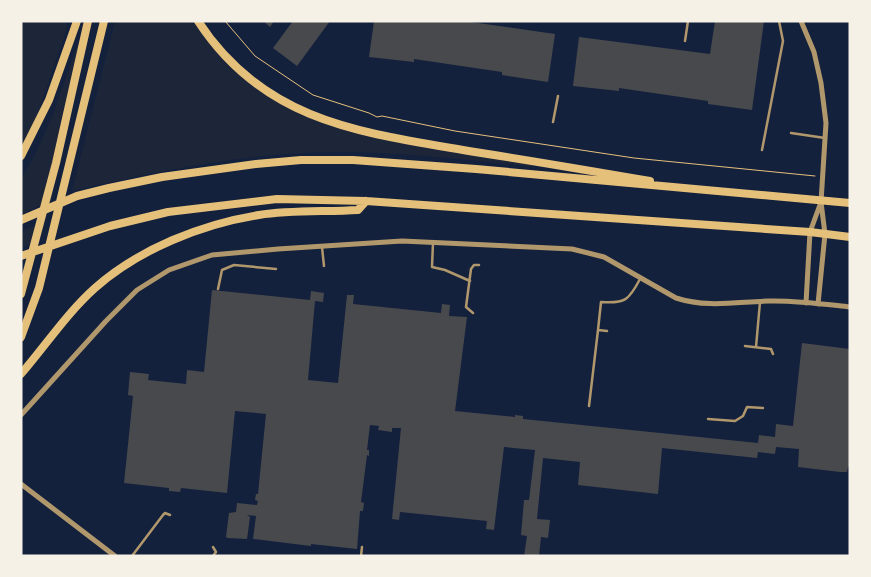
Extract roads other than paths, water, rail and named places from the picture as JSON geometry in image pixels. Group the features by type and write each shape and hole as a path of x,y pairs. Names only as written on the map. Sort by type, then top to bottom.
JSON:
{"main road":[{"path":"70,21 74,33"},
{"path":"21,156 49,100 77,21"},
{"path":"21,294 56,163 88,21"},
{"path":"21,337 39,288 104,21"},
{"path":"198,21 218,47 244,73 266,90 286,103 337,126 398,139 690,185 698,190"},
{"path":"21,220 77,196 118,186 162,177 301,160 353,160 476,169 821,202 850,203"},
{"path":"21,256 110,226 168,212 277,199 366,201 810,232 850,237"},
{"path":"21,374 66,318 95,288 121,267 152,250 206,228 260,215 358,210 366,201"}],"street":[{"path":"801,21 814,52 821,83 826,123 821,202 825,234 818,304"},
{"path":"806,303 810,232 821,202"},
{"path":"21,415 118,308 137,290 169,270 212,256 378,241 433,241 584,251 604,257 676,298 689,302 716,305 760,302 806,303 850,307"},
{"path":"21,484 115,556"}],"lane":[{"path":"685,41 688,21"},
{"path":"762,150 783,41 780,21"},
{"path":"553,122 558,96"},
{"path":"791,133 825,138"},
{"path":"433,241 432,267 445,270 470,281"},
{"path":"322,245 324,266"},
{"path":"473,313 466,307 472,266 479,265"},
{"path":"218,288 222,270 229,266 276,269"},
{"path":"589,406 601,302 621,302 626,300 641,278"},
{"path":"756,347 760,302"},
{"path":"598,330 606,330"},
{"path":"745,346 771,349 773,354"},
{"path":"708,419 735,421 743,416 747,407 763,408"},
{"path":"132,556 163,515 165,513 170,515"},
{"path":"213,547 216,552 213,556"},
{"path":"361,556 362,548"}]}
